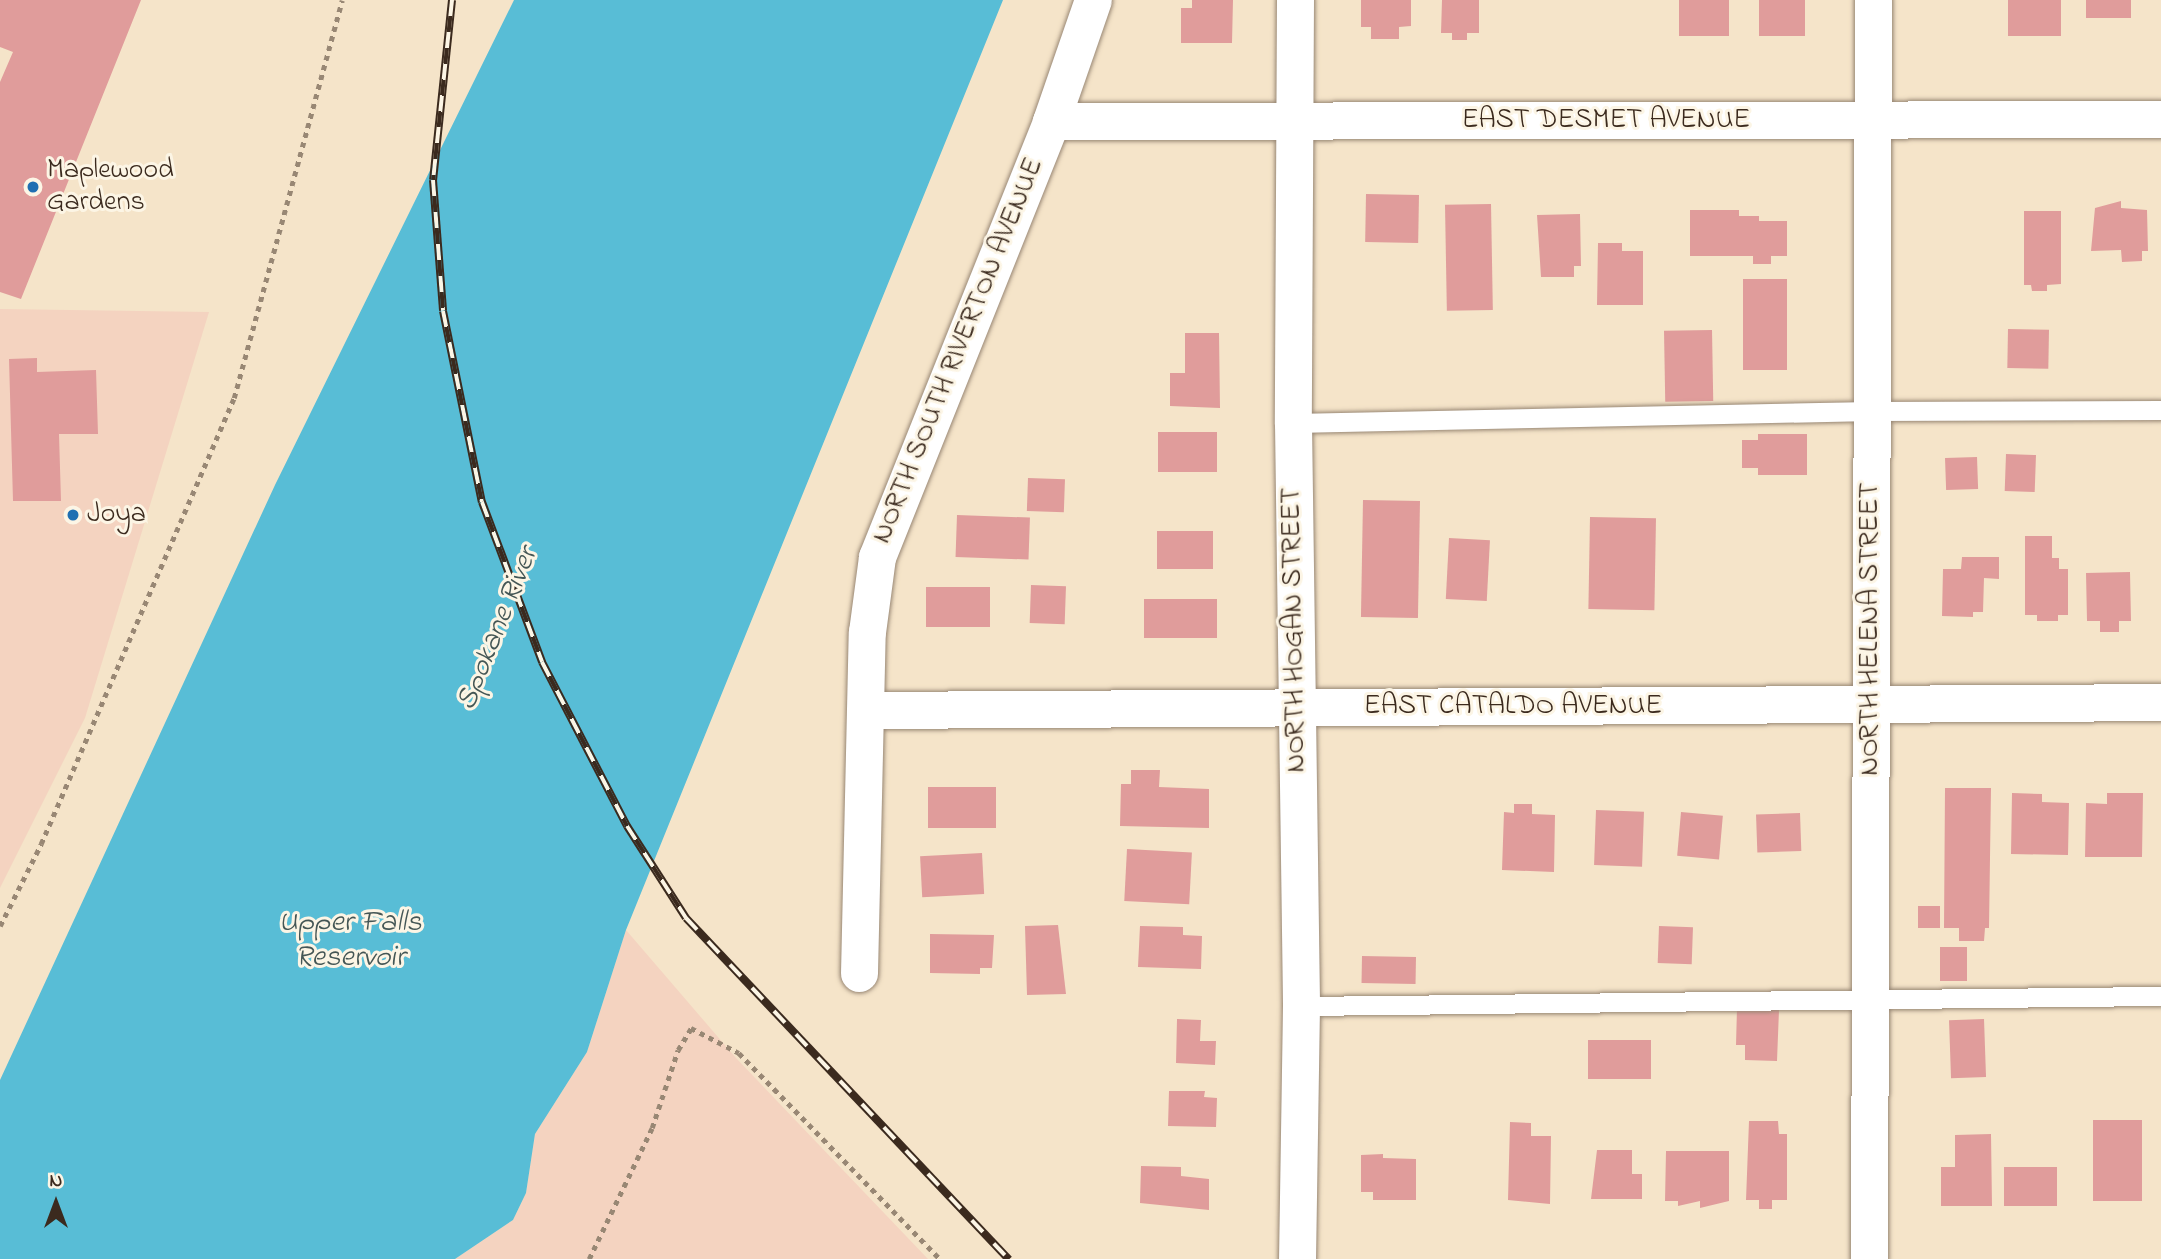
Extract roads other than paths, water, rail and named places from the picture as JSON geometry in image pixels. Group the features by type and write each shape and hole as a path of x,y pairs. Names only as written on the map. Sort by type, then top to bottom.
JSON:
{"street":[{"name":"NORTH SOUTH RIVERTON AVENUE","path":"859,973 867,620 877,557 1051,121 1093,0"},
{"name":"NORTH HOGAN STREET","path":"1295,0 1293,423 1301,1006 1297,1259"},
{"name":"NORTH HELENA STREET","path":"1870,1259 1873,0"},
{"name":"EAST DESMET AVENUE","path":"1051,121 2161,119"},
{"name":"EAST CATALDO AVENUE","path":"866,710 2161,702"}],"lane":[{"path":"1293,423 1872,411 2161,410"},
{"path":"1301,1006 1870,1002 2161,996"}],"water":[{"name":"Upper Falls Reservoir","path":"514,0 1003,0 626,930 587,1052 535,1134 526,1193 513,1220 455,1259 0,1259 0,1080 275,485"}],"railway":[{"path":"452,0 433,180 443,311 482,502 542,662 627,826 686,918 1009,1259"}],"place":[{"name":"Maplewood Gardens","path":"33,187"},
{"name":"Joya","path":"73,515"}],"water label":[{"name":"Spokane River","path":"498,629"}]}
